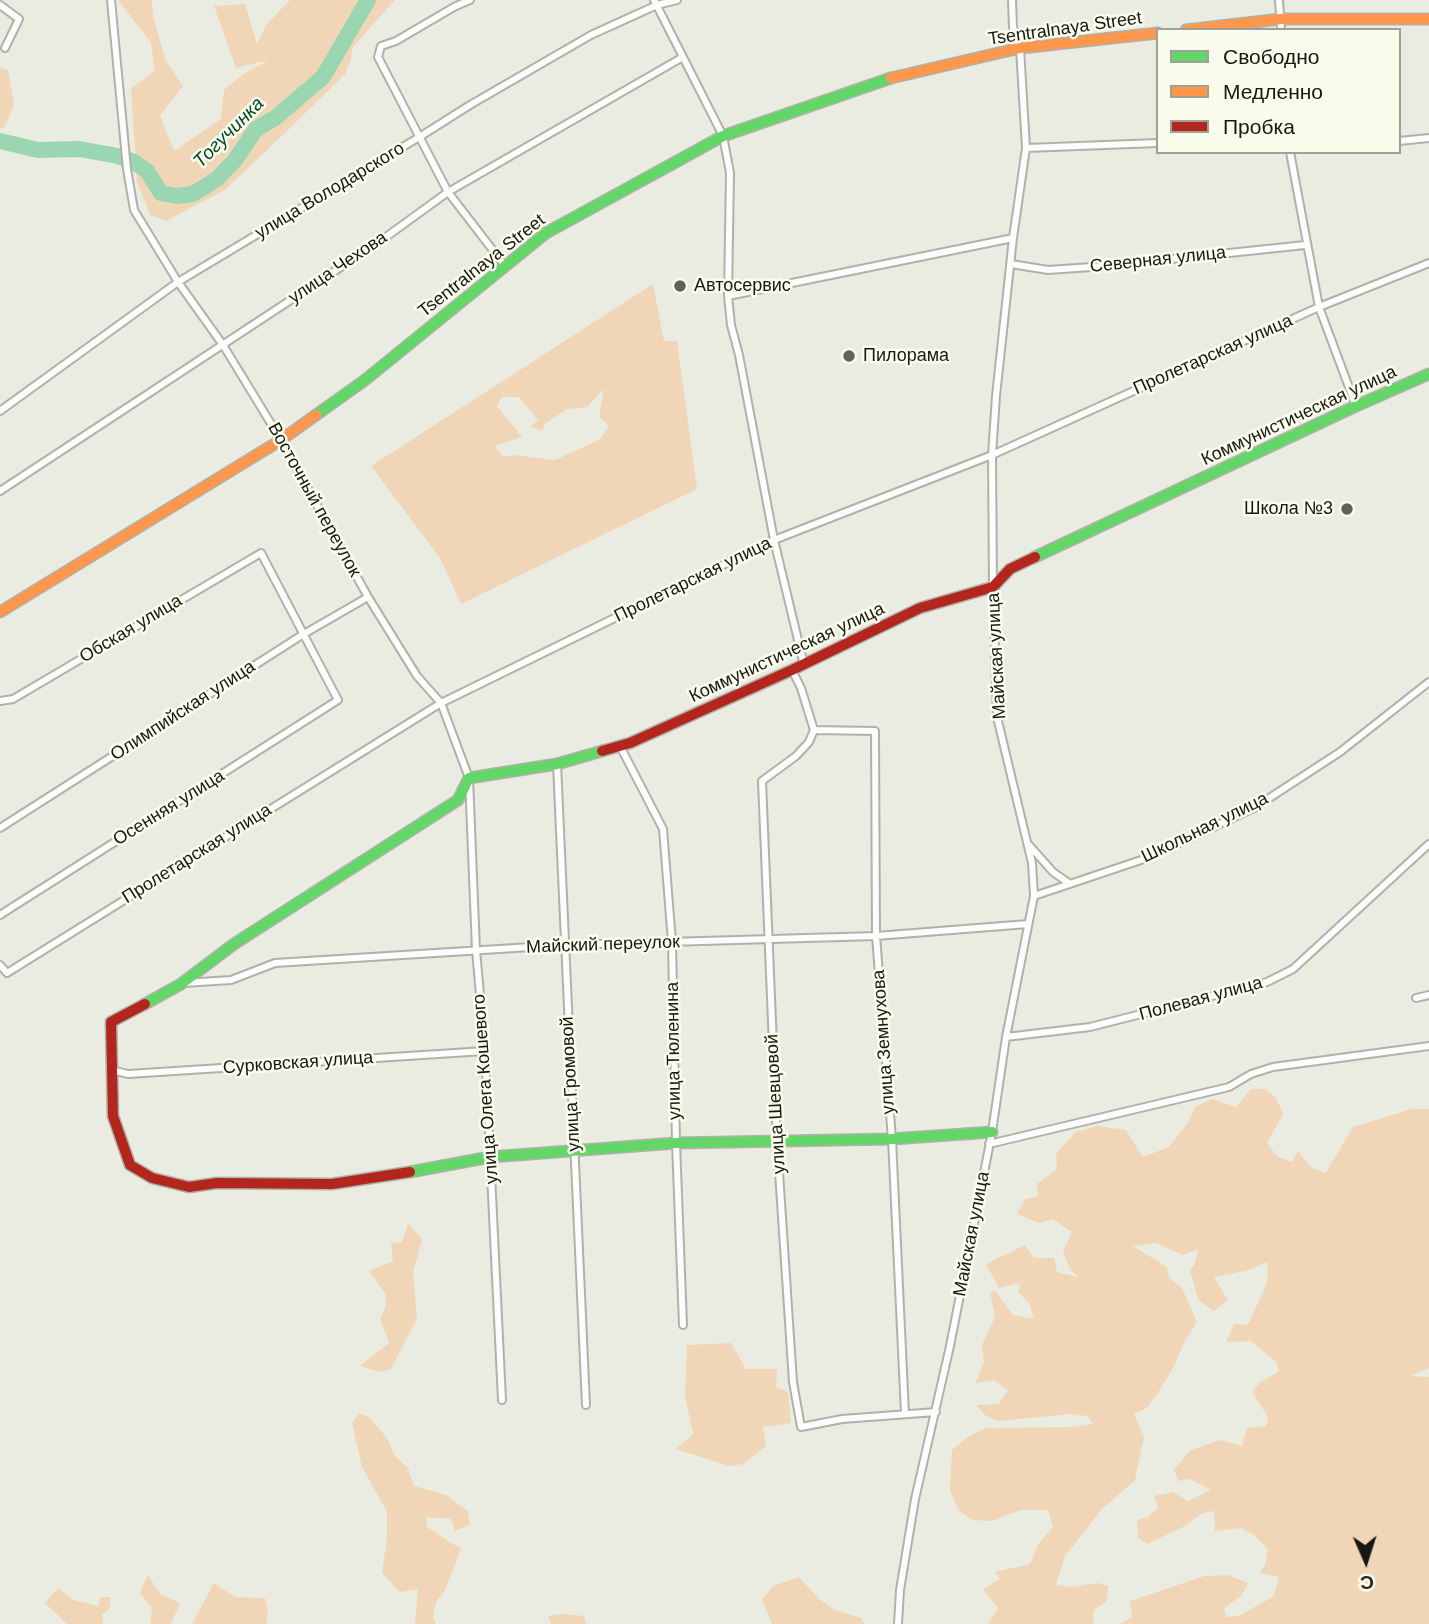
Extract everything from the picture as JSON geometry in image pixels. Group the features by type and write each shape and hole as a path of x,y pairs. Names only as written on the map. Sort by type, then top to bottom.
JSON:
{"street":[{"name":"Восточный переулок","path":"111,0 127,169 134,210 178,282 223,345 281,440 368,597 417,676 441,703 469,778"},
{"path":"470,0 396,41 381,46 378,57 448,192 505,266"},
{"name":"улица Володарского","path":"0,411 178,282 591,35 656,3 677,0"},
{"name":"Майская улица","path":"898,1624 900,1590 915,1499 950,1346 1034,897 1032,863 998,717 993,587 992,455 1013,238 1026,148 1020,48 1013,27 1012,0"},
{"path":"1279,0 1281,25"},
{"path":"656,3 723,136 730,173 728,296 731,325 774,540 804,665"},
{"path":"0,5 19,19 5,48"},
{"path":"1224,28 1429,19"},
{"name":"Tsentralnaya Street","path":"0,612 281,440 365,380 546,233 723,136 906,73 1020,48 1156,33"},
{"name":"улица Чехова","path":"0,491 379,242 448,192 683,57"},
{"path":"1401,141 1429,138"},
{"path":"1026,148 1156,143"},
{"path":"1290,154 1319,307 1356,406"},
{"path":"728,296 1013,238"},
{"name":"Северная улица","path":"1011,264 1048,270 1306,245"},
{"name":"Пролетарская улица","path":"0,965 7,973 441,703 774,540 992,455 1319,307 1429,263"},
{"name":"Коммунистическая улица","path":"469,778 556,764 620,746 804,665 920,608 993,587 1010,569 1429,374"},
{"name":"Обская улица","path":"0,701 13,699 261,553 302,635"},
{"name":"Олимпийская улица","path":"0,828 302,635 368,597"},
{"name":"Осенняя улица","path":"0,915 338,700 302,635"},
{"path":"792,670 801,688 814,730"},
{"name":"Школьная улица","path":"1034,897 1147,858 1254,808 1340,752 1429,682"},
{"name":"улица Шевцовой","path":"814,730 803,749 762,781 777,1142 793,1382 801,1427 842,1419 905,1414"},
{"name":"улица Земнухова","path":"814,730 875,731 876,936 892,1139 905,1414"},
{"name":"улица Тюленина","path":"620,746 663,830 673,942 676,1143 683,1325"},
{"name":"улица Громовой","path":"556,764 586,1405"},
{"path":"469,778 458,800 234,944 181,984 111,1022 113,1116 130,1165 152,1178 189,1187 217,1183 332,1184 490,1157 574,1150 676,1143 892,1139 992,1132"},
{"name":"улица Олега Кошевого","path":"469,778 476,950 485,1051 502,1400"},
{"path":"1028,844 1053,872 1070,884"},
{"name":"Полевая улица","path":"1006,1037 1090,1027 1267,982 1293,969 1429,844"},
{"name":"Майский переулок","path":"181,984 230,981 275,963 564,945 876,936 1028,924"},
{"path":"1416,998 1429,995"},
{"path":"989,1143 1229,1087 1251,1074 1273,1067 1429,1046"},
{"name":"Сурковская улица","path":"111,1070 128,1074 485,1051"},
{"path":"905,1414 936,1412"}],"shaded area":[{"path":"118,0 152,0 153,15 165,59 183,86 160,116 174,151 221,119 224,90 242,75 269,60 236,68 214,6 245,4 257,44 266,25 290,0 395,0 353,47 345,74 286,132 225,190 166,221 150,215 137,182 131,88 155,71 151,43"},
{"path":"0,68 8,70 14,105 5,127 0,128"},
{"path":"653,284 664,341 677,341 697,489 461,604 440,558 371,466","holes":["604,389 599,417 609,426 599,440 555,460 515,455 503,457 495,446 522,437 497,406 502,397 519,397 538,420 531,427 542,431 545,424 567,409 587,407"]},
{"path":"1251,1089 1266,1089 1276,1098 1283,1114 1267,1143 1277,1156 1292,1162 1298,1151 1312,1168 1326,1173 1353,1127 1412,1109 1429,1109 1429,1368 1410,1376 1429,1377 1429,1624 1120,1624 1132,1617 1130,1601 1204,1576 1228,1575 1248,1583 1242,1595 1224,1608 1226,1617 1239,1616 1274,1596 1279,1577 1259,1573 1265,1565 1268,1550 1254,1535 1241,1528 1215,1531 1214,1511 1203,1513 1183,1527 1147,1544 1138,1537 1137,1520 1148,1517 1158,1507 1154,1496 1173,1492 1188,1501 1211,1490 1190,1479 1178,1481 1174,1469 1191,1450 1220,1440 1242,1446 1247,1428 1266,1426 1268,1417 1252,1392 1259,1383 1279,1371 1276,1362 1251,1341 1226,1342 1234,1324 1247,1325 1250,1321 1267,1282 1268,1262 1249,1270 1214,1277 1228,1300 1214,1311 1198,1300 1190,1270 1195,1263 1198,1249 1183,1255 1156,1243 1133,1246 1167,1267 1169,1278 1182,1288 1197,1322 1157,1394 1147,1408 1134,1414 1144,1437 1135,1480 1101,1510 1065,1556 1056,1585 1071,1587 1097,1583 1109,1586 1106,1602 1094,1610 1093,1624 988,1624 998,1608 983,1589 1000,1579 995,1572 1030,1564 1039,1543 1053,1527 1048,1510 1021,1510 992,1521 973,1520 959,1511 950,1491 952,1450 968,1437 986,1428 1070,1427 1093,1424 1087,1416 1072,1414 998,1421 985,1415 976,1405 999,1404 1008,1390 993,1380 976,1383 984,1362 982,1345 995,1317 990,1293 995,1291 1013,1315 1034,1319 1029,1303 1018,1292 1020,1283 999,1288 986,1264 1025,1245 1034,1258 1054,1258 1057,1272 1078,1277 1070,1269 1063,1252 1072,1232 1053,1219 1039,1223 1017,1214 1025,1199 1038,1197 1037,1184 1057,1169 1056,1154 1076,1132 1097,1126 1126,1130 1143,1157 1169,1147 1187,1124 1195,1107 1212,1099 1236,1107"},
{"path":"408,1223 422,1239 413,1273 417,1319 391,1369 379,1372 360,1366 389,1343 380,1319 386,1306 385,1293 369,1271 393,1261 391,1243 402,1242"},
{"path":"731,1343 746,1369 777,1369 776,1387 788,1392 791,1423 763,1427 766,1446 743,1464 729,1466 676,1449 693,1434 685,1395 687,1345"},
{"path":"359,1414 368,1416 387,1438 395,1456 408,1468 414,1486 446,1495 468,1511 470,1525 455,1531 451,1519 426,1517 427,1527 461,1549 444,1592 436,1602 433,1617 436,1624 415,1624 418,1589 400,1592 382,1573 387,1539 387,1512 362,1467 352,1423"},
{"path":"148,1575 161,1595 180,1603 171,1624 150,1624 152,1608 140,1593"},
{"path":"799,1577 819,1599 835,1610 861,1618 864,1624 772,1624 762,1600 773,1586"},
{"path":"214,1583 235,1597 265,1598 268,1612 266,1624 192,1624"},
{"path":"58,1588 74,1600 98,1606 101,1597 110,1597 110,1608 102,1615 103,1624 67,1624 45,1603"},
{"path":"548,1616 584,1616 586,1624 551,1624"}],"waterway":[{"name":"Тогучинка","path":"0,141 38,150 79,149 118,156 147,171 161,193 177,196 193,194 217,179 235,160 256,129 275,118 323,77 368,0"}],"traffic: fast":[{"path":"316,415 365,380 546,233 723,136 891,78"},
{"path":"1035,557 1429,374"},
{"path":"145,1004 181,984 234,944 458,800 469,778 557,764 602,751"},
{"path":"410,1172 490,1157 676,1143 892,1139 992,1132"}],"traffic: slow":[{"path":"1203,28 1281,19 1429,19"},
{"path":"891,78 1020,48 1156,33"},
{"path":"0,612 281,440 316,415"}],"traffic: jam":[{"path":"602,751 630,743 792,670 920,608 993,587 1010,569 1035,557"},
{"path":"145,1004 111,1022 113,1116 130,1165 152,1178 189,1187 217,1183 332,1184 410,1172"}],"place":[{"name":"Автосервис","path":"680,286"},
{"name":"Пилорама","path":"849,356"},
{"name":"Школа №3","path":"1347,509"}]}
